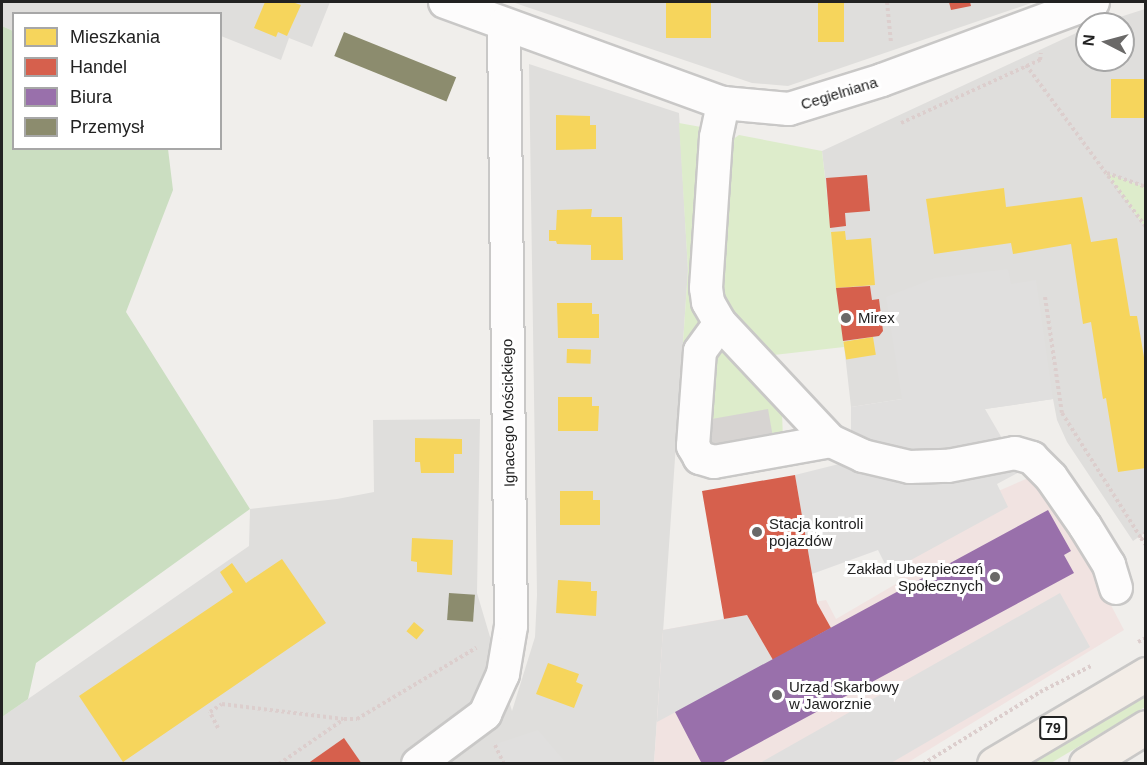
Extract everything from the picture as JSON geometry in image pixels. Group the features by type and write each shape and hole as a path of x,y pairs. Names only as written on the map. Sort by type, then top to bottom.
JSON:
{"main road":[{"name":"79","path":"993,764 1146,674"},
{"path":"1086,764 1146,727"}],"street":[{"name":"Cegielniana","path":"445,2 723,103 789,109 895,76 1093,2"},
{"name":"Ignacego Mościckiego","path":"418,764 485,714 504,674 511,626 504,24"},
{"path":"723,103 716,137 706,288 708,302 720,323 831,441 863,456 910,467 948,466 1015,453 1032,458 1051,477 1085,526 1109,565 1116,588"},
{"path":"720,323 700,351 693,446 700,458 714,462 831,441"}],"path":[{"path":"887,2 895,76"},
{"path":"901,123 1040,60 1041,43"},
{"path":"1026,65 1146,227"},
{"path":"1106,173 1146,187"},
{"path":"1045,297 1062,413 1146,545"},
{"path":"1141,538 1146,532"},
{"path":"1133,644 1146,638"},
{"path":"218,728 210,712 222,704 357,719 485,643"},
{"path":"923,764 1040,692 1102,660"},
{"path":"279,764 344,719"},
{"path":"498,755 504,764"}],"shaded area":[{"path":"2,2 330,2 312,47 289,38 281,60 222,36 222,12 12,12 12,31 2,26"},
{"path":"512,2 1034,2 788,86 752,83"},
{"path":"1145,9 1145,187 1107,174 1145,227 1146,532 1133,541 1067,442 1057,420 1053,399 985,409 902,399 851,407 822,151 1075,34 1075,72 1135,72 1135,12"},
{"path":"529,64 679,113 688,270 654,763 2,763 2,717 249,546 250,509 337,499 374,492 373,420 480,419 477,593 512,711 535,637 537,595"},
{"path":"1008,269 1011,284 1036,280 1053,399 985,409 1021,471 997,484 1008,507 889,572 878,550 812,574 795,475 851,461 851,407 902,399 886,297 935,278"},
{"path":"1033,476 1059,506 1124,630 907,763 654,764 663,630 826,600 836,619 901,581 883,541"},
{"path":"1060,593 1090,647 891,763 760,763"},
{"path":"747,615 773,660 657,722 663,630"},
{"path":"538,730 566,763 506,763 493,745"}],"green space":[{"path":"2,26 12,31 12,150 168,150 173,190 126,312 250,509 36,663 28,699 2,717"},
{"path":"679,123 701,127 702,134 707,325 682,357 688,270"},
{"path":"739,135 822,151 844,347 765,356 718,301 727,139 732,140"},
{"path":"1106,173 1145,187 1145,227"},
{"path":"717,338 782,412 783,440 705,452"},
{"path":"1145,694 1145,707 1051,763 1027,764"}],"building: Mieszkania":[{"path":"265,2 292,2 301,5 287,36 278,32 276,37 254,28"},
{"path":"666,2 711,2 711,38 666,38"},
{"path":"818,2 844,2 844,42 818,42"},
{"path":"1111,79 1146,79 1146,118 1111,118"},
{"path":"556,115 590,116 590,125 596,125 596,149 556,150"},
{"path":"1004,188 1006,207 1082,197 1091,242 1117,238 1130,316 1137,316 1146,369 1146,468 1118,472 1106,398 1103,399 1091,322 1083,324 1071,244 1013,254 1011,243 934,254 926,199"},
{"path":"592,209 591,217 622,217 623,260 591,260 591,245 557,244 556,241 549,241 549,230 556,230 557,210"},
{"path":"845,231 846,240 871,238 875,285 836,288 831,232"},
{"path":"557,303 592,303 592,314 599,314 599,338 558,338"},
{"path":"873,337 876,355 846,359 843,342"},
{"path":"567,349 591,350 590,364 567,363"},
{"path":"558,397 592,397 592,406 599,406 598,431 558,431"},
{"path":"415,438 462,439 462,454 454,454 454,473 421,473 420,462 415,462"},
{"path":"560,491 593,491 593,500 600,500 600,525 560,525"},
{"path":"412,538 453,540 452,575 417,572 417,562 411,561"},
{"path":"282,559 326,623 123,762 79,696 233,592 220,572 232,563 246,583"},
{"path":"558,580 591,582 591,591 597,591 596,616 556,613"},
{"path":"414,622 424,630 417,640 406,631"},
{"path":"548,663 579,674 576,682 583,685 574,708 536,694"}],"building: Handel":[{"path":"949,2 970,2 971,6 951,10"},
{"path":"867,175 870,211 845,213 846,226 830,228 826,178"},
{"path":"870,286 872,300 879,299 883,331 879,336 843,341 836,288"},
{"name":"Stacja kontroli pojazdów","path":"795,475 817,603 831,628 773,660 747,615 724,619 702,491"},
{"path":"344,738 362,764 307,764"}],"building: Biura":[{"path":"1048,510 1071,551 1064,555 1074,573 720,764 702,764 675,712"}],"building: Przemysł":[{"path":"344,32 456,77 446,101 334,56"},
{"path":"449,593 475,595 473,622 447,620"}],"building: Inne":[{"path":"768,409 773,438 711,448 706,420"}],"place":[{"name":"Mirex","path":"846,318"},
{"name":"Stacja kontroli pojazdów","path":"757,532"},
{"name":"Zakład Ubezpieczeń Społecznych","path":"995,577"},
{"name":"Urząd Skarbowy w Jaworznie","path":"777,695"}]}
